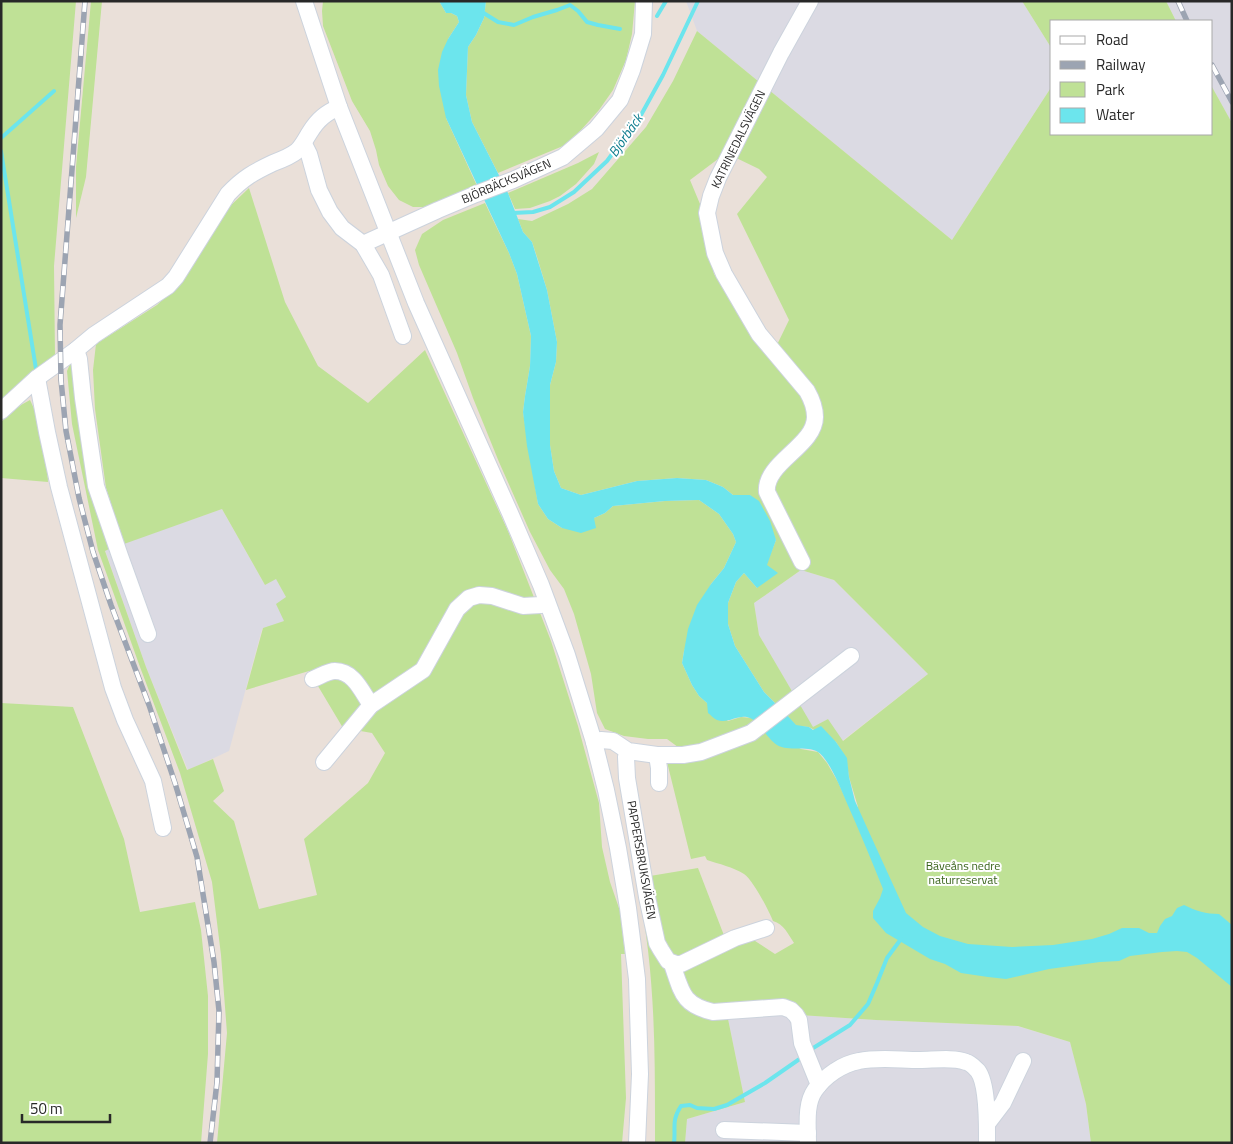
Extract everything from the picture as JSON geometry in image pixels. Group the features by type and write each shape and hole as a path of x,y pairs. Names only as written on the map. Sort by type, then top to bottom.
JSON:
{"street":[{"path":"304,1 339,107 416,302 548,602 594,742 618,848 637,979 640,1074 637,1143"},
{"name":"BJÖRBÄCKSVÄGEN","path":"363,244 563,157 596,129 620,100 632,70 642,34 644,1"},
{"name":"KATRINEDALSVÄGEN","path":"802,562 768,492 767,486 771,476 812,432 816,417 812,400 807,391 759,334 724,274 715,253 708,213 710,196 718,178 781,53 810,1"},
{"path":"1,411 37,378 94,335 168,286 176,277 228,194 239,182 296,152 304,144 319,119 327,112 339,107"},
{"path":"304,144 309,154 319,190 330,212 342,228 363,244 380,274 403,336"},
{"path":"76,350 79,359 96,486 148,634"},
{"path":"37,378 59,487 113,688 125,720 153,781 163,828"},
{"path":"324,762 371,705 423,670 457,610 469,598 479,595 492,596 523,606 540,605 548,602"},
{"path":"594,742 601,740 613,741 628,751 657,755 683,755 701,752 751,732 851,656"},
{"path":"312,679 335,671 343,673 352,677 371,705"},
{"name":"PAPPERSBRUKSVÄGEN","path":"628,751 626,758 627,778 647,897 657,943 665,957 673,964 683,995 694,1005 713,1012 783,1007 791,1010 799,1020 802,1043 819,1085"},
{"path":"657,755 659,783"},
{"path":"673,964 681,964 735,938 766,928"},
{"path":"724,1130 808,1138 810,1101 814,1092 834,1072 846,1065 858,1061 874,1060 952,1060 966,1062 974,1066 980,1073 984,1086 987,1143"},
{"path":"987,1124 1003,1103 1023,1060"}],"shaded area":[{"path":"686,1 1022,1 1050,46 1050,89 952,240 697,31"},
{"path":"1166,1 1232,1 1232,123 1213,89 1213,20 1176,20"},
{"path":"222,509 265,585 276,578 286,597 284,621 262,629 229,751 188,770 146,667 105,550"},
{"path":"801,570 834,580 928,674 842,741 828,719 813,728 759,635 754,603"},
{"path":"769,1013 1017,1026 1070,1042 1086,1104 1091,1143 685,1143 687,1119 745,1102 728,1019"}],"green space":[{"path":"1,1 76,1 54,266 55,357 1,408"},
{"path":"91,1 102,1 86,177 76,218 76,167"},
{"path":"323,1 439,1 446,13 457,16 459,22 448,39 446,118 477,186 427,207 413,207 399,200 388,186 379,165 370,131 352,101 323,26"},
{"path":"486,1 635,1 632,34 626,60 613,90 599,110 563,146 498,173 472,122 466,95 468,47 484,18"},
{"path":"1022,1 1166,1 1176,20 1050,20 1050,46"},
{"name":"Bäveåns nedre naturreservat","path":"697,31 952,240 1050,89 1050,135 1213,135 1213,89 1232,123 1232,1143 1091,1143 1086,1104 1070,1042 1018,1026 769,1013 728,1019 745,1102 687,1119 685,1143 655,1143 651,981 648,949 637,885 643,893 665,962 752,939 775,954 794,943 783,927 773,921 748,877 731,868 707,860 705,856 691,859 667,762 682,750 667,739 624,736 605,729 597,713 591,674 574,614 564,589 550,570 530,532 499,462 457,353 419,265 415,250 422,234 443,220 485,203 517,274 531,336 530,366 523,412 538,504 548,519 562,528 594,518 605,513 613,506 665,501 699,500 719,514 733,534 736,542 724,568 711,584 684,651 682,663 692,685 699,696 728,721 741,717 752,718 761,728 801,749 818,752 827,763 847,802 858,807 849,777 846,758 836,742 809,727 796,726 764,692 735,646 728,624 728,603 736,582 744,573 757,588 776,540 750,495 733,495 723,487 706,480 677,478 637,481 581,495 561,488 554,471 550,445 550,385 556,362 557,342 547,290 537,257 532,242 523,232 518,219 532,221 568,204 592,189 646,127 673,81","holes":["726,153 759,169 767,177 737,214 789,320 774,351 754,334 714,274 700,204 690,180","801,570 834,580 928,674 843,741 828,719 813,727 759,635 754,603"]},
{"path":"599,152 594,164 576,184 560,196 530,208 515,209 508,193"},
{"path":"249,188 285,302 318,366 368,403 425,350 508,531 551,641 578,726 599,803 602,847 610,882 620,911 625,954 621,954 626,1098 622,1143 217,1143 227,1033 221,955 212,882 180,773 98,550 72,424 67,371 70,364 73,364 93,491 109,549 105,551 146,667 187,770 213,759 224,791 213,801 234,821 259,909 317,895 304,839 368,783 385,753 372,733 343,728 309,671 246,690 263,628 284,621 276,604 286,597 276,579 265,585 222,509 124,544 106,488 95,409 93,370 96,344 157,305 176,287 226,210"},
{"path":"30,400 43,440 48,482 1,478 1,422"},
{"path":"1,703 73,707 124,839 140,912 195,902 201,930 208,996 208,1054 201,1143 1,1143"},
{"path":"698,868 725,938 676,959 667,950 650,876"}],"water":[{"path":"439,1 486,1 484,18 468,47 466,95 472,122 508,193 523,232 532,242 547,290 557,342 556,362 550,385 550,445 554,471 561,488 581,495 637,481 677,478 706,480 723,487 733,495 750,495 759,501 770,521 776,540 767,565 778,573 757,588 744,573 736,582 728,603 728,624 735,646 764,692 796,725 809,727 813,730 821,726 836,742 847,758 849,777 855,801 906,913 923,927 940,936 968,944 1012,947 1053,945 1092,939 1122,928 1139,928 1149,933 1157,933 1165,919 1172,916 1177,908 1184,905 1201,912 1219,914 1232,925 1232,987 1197,958 1187,952 1177,951 1130,956 1119,961 1049,969 1006,979 961,973 945,964 930,959 886,933 873,918 873,911 883,889 841,789 826,761 818,752 813,750 787,748 777,745 750,718 742,717 726,721 715,719 708,713 707,703 699,696 692,685 682,663 688,629 697,605 724,568 736,542 733,534 719,514 699,500 613,506 605,513 594,518 596,528 581,533 562,528 548,519 538,504 527,446 523,412 530,366 531,336 517,274 509,253 446,118 439,86 438,70 442,52 459,22 457,16 446,13"}],"waterway":[{"path":"657,16 666,1"},
{"name":"Björbäck","path":"513,213 533,212 550,207 574,192 607,161 641,115 663,75 698,1"},
{"path":"482,12 498,22 514,25 570,5 587,22 620,29"},
{"path":"1,138 54,91"},
{"path":"1,151 36,369"},
{"path":"810,1050 850,1025 868,1004 887,958 901,939"},
{"path":"674,1143 675,1120 681,1106 690,1105 697,1108 714,1109 727,1105 765,1083 801,1058"}],"railway":[{"path":"85,1 60,325 61,380 66,431 79,498 93,552 149,705 197,857 214,962 219,1011 217,1082 210,1143"},
{"path":"1178,1 1187,20"},
{"path":"1213,67 1232,102"}]}
